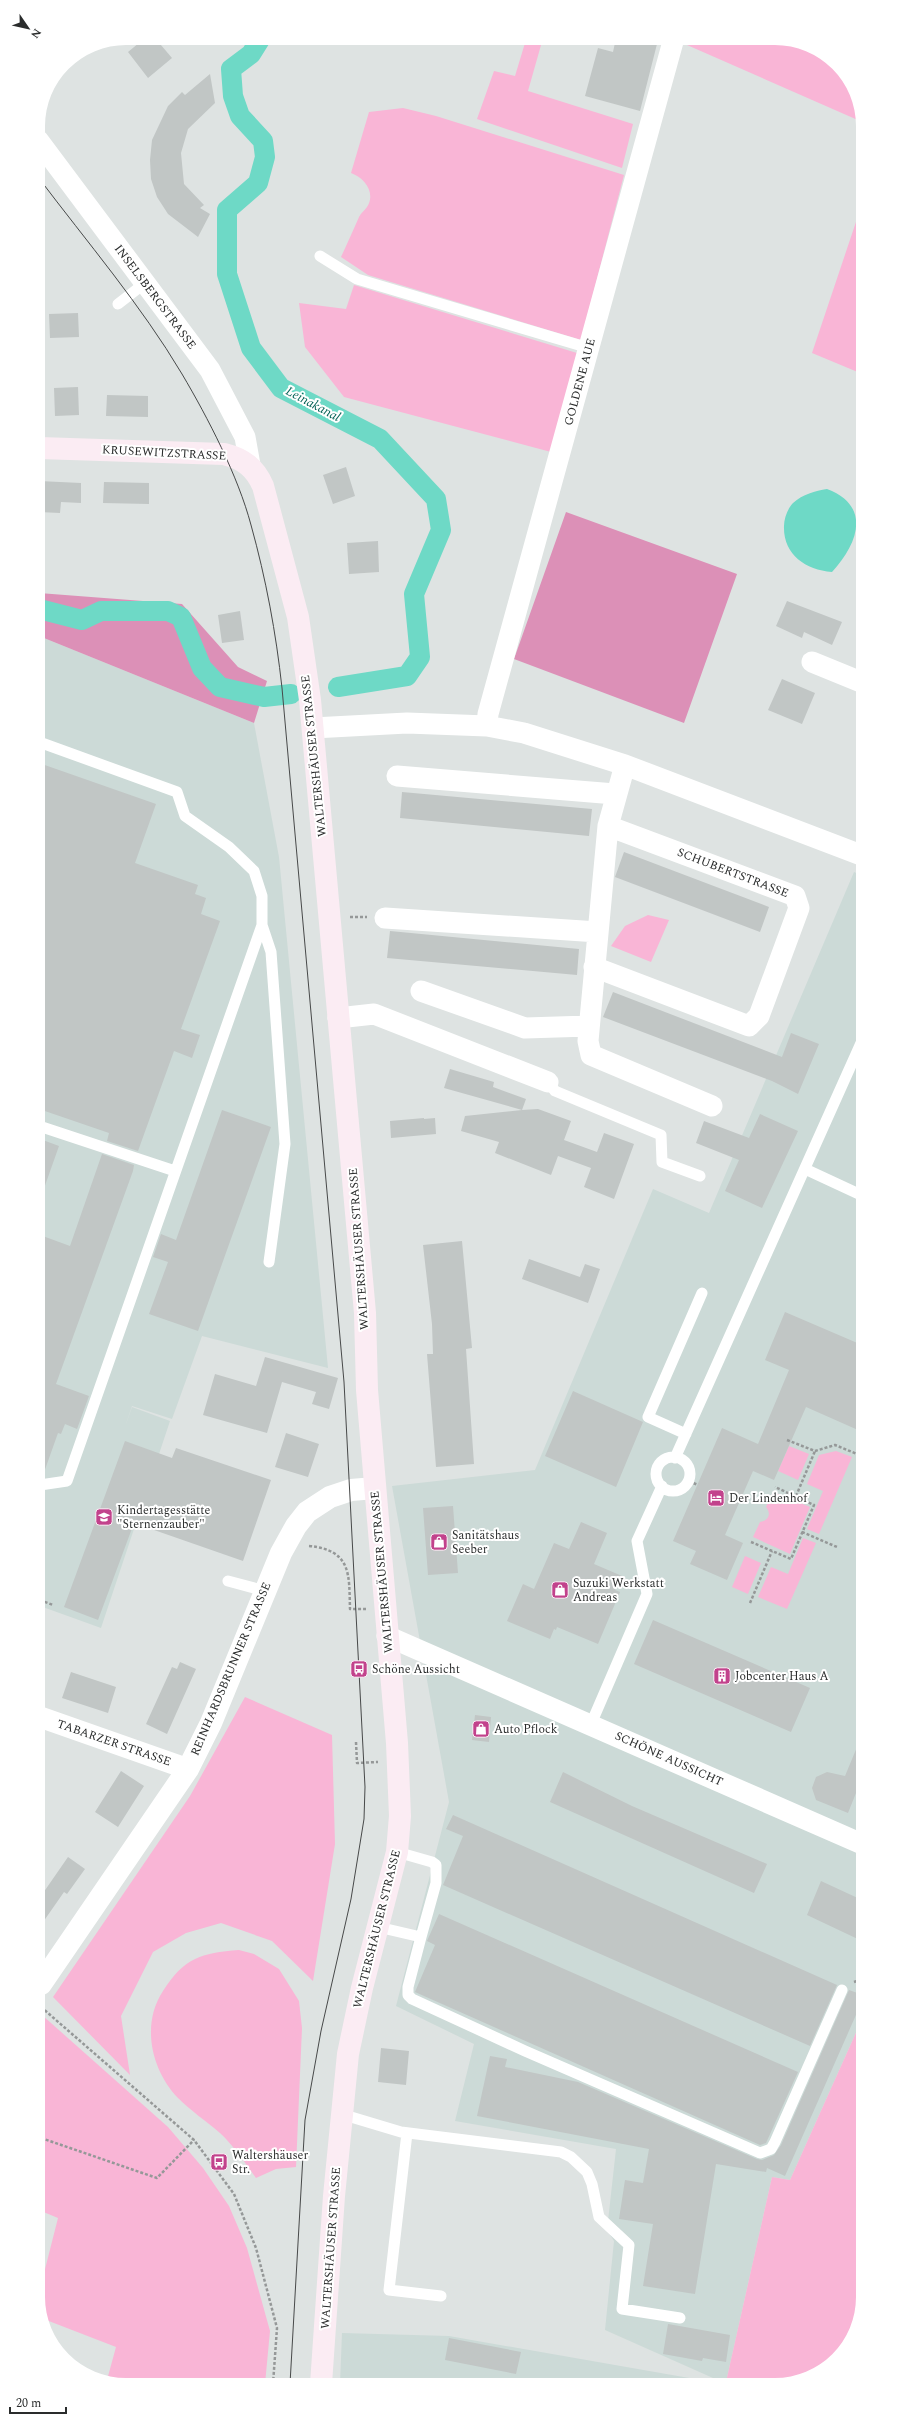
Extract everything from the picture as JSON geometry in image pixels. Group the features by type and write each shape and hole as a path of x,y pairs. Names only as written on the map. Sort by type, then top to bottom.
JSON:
{"main road":[{"name":"KRUSEWITZSTRASSE","path":"45,448 224,454 250,465"},
{"name":"WALTERSHÄUSER STRASSE","path":"250,465 258,475 266,498 298,617 313,728 365,1313 367,1390 387,1636 399,1761 400,1816 397,1852 348,2054 341,2114 322,2378"}],"street":[{"name":"GOLDENE AUE","path":"486,726 488,714 672,45"},
{"name":"INSELSBERGSTRASSE","path":"45,149 210,370 245,437 250,465"},
{"path":"812,662 856,680"},
{"path":"313,728 407,723 486,726 524,733 625,765 856,853"},
{"path":"625,765 615,794 608,826 589,1026 588,1041 591,1055 712,1106"},
{"path":"397,776 615,794"},
{"name":"SCHUBERTSTRASSE","path":"594,967 749,1026 759,1016 799,908 795,896 608,826"},
{"path":"386,918 598,932"},
{"path":"421,991 525,1028 589,1026"},
{"path":"338,1018 374,1014 548,1082"},
{"name":"REINHARDSBRUNNER STRASSE","path":"45,1978 188,1769 211,1724 265,1590 287,1541 307,1512 330,1497 351,1490 375,1488"},
{"name":"SCHÖNE AUSSICHT","path":"387,1636 591,1724 856,1841"},
{"name":"TABARZER STRASSE","path":"45,1719 188,1769"}],"lane":[{"path":"320,256 357,279 589,348"},
{"path":"118,304 145,282"},
{"path":"45,744 177,792 184,816 229,847 254,871 262,896 262,925 271,952 285,1144 269,1262"},
{"path":"45,1483 67,1481 262,925"},
{"path":"675,1458 856,1054"},
{"path":"548,1082 555,1091 661,1136 662,1162 700,1176"},
{"path":"45,1128 175,1171"},
{"path":"805,1169 856,1192"},
{"path":"686,1434 648,1417 702,1293"},
{"path":"669,1457 675,1458 687,1463 693,1483 682,1489 673,1491 662,1486 658,1481 656,1471 661,1462 669,1457"},
{"path":"591,1724 647,1594 637,1541 662,1486"},
{"path":"228,1580 265,1590"},
{"path":"397,1852 427,1860 436,1865 436,1883 408,1987 408,1995 412,1999 524,2051 760,2153 771,2149 842,1990"},
{"path":"378,1927 421,1937"},
{"path":"341,2114 407,2133 560,2152 571,2157 587,2172 592,2184 599,2217 629,2245 622,2309 680,2318"},
{"path":"407,2133 389,2290 441,2296"}],"path":[{"path":"329,916 386,918"},
{"path":"787,1440 815,1452 835,1445 856,1454"},
{"path":"796,1496 815,1452"},
{"path":"751,1542 790,1559 814,1505 795,1498 796,1496 775,1487"},
{"path":"802,1532 837,1547"},
{"path":"287,1541 319,1548 336,1555 344,1562 349,1574 350,1609 385,1608"},
{"path":"750,1603 772,1551"},
{"path":"45,1602 53,1605"},
{"path":"356,1742 357,1763 371,1762"},
{"path":"45,2010 194,2140 234,2194 256,2248 277,2328 273,2378"},
{"path":"45,2139 156,2178 194,2140"}],"shaded area":[{"path":"524,45 541,45 528,91 633,124 622,168 477,119 494,71 515,76"},
{"path":"687,45 780,45 806,51 824,62 842,81 852,100 855,119"},
{"path":"403,108 436,116 624,175 581,340 368,275 341,257 359,217 369,202 370,191 365,182 361,178 351,173 369,112"},
{"path":"856,222 856,371 812,353"},
{"path":"354,285 577,353 551,452 344,397 305,347 299,303 346,309"},
{"path":"827,489 841,496 850,505 855,515 856,526 854,538 849,550 832,572 813,568 798,559 787,545 784,526 787,513 793,503 809,493"},
{"path":"566,512 737,574 684,723 514,659"},
{"path":"45,593 182,604 238,667 267,681 254,723 45,638"},
{"path":"45,638 254,723 279,857 328,1368 202,1336 172,1419 132,1406 125,1427 132,1407 170,1421 101,1628 45,1608"},
{"path":"854,872 856,873 856,2033 790,2180 772,2177 727,2378 713,2378 605,2330 614,2241 607,2230 616,2149 455,2121 474,2044 396,2006 449,1802 392,1486 535,1470 653,1189 709,1213"},
{"path":"648,915 669,920 651,962 611,946 625,926"},
{"path":"789,1446 809,1454 798,1480 778,1471"},
{"path":"836,1451 852,1457 819,1534 807,1529 823,1491 807,1484 819,1455"},
{"path":"773,1492 810,1507 790,1554 753,1537 760,1522 767,1519 769,1515 766,1507"},
{"path":"803,1538 816,1543 787,1609 758,1597 771,1567 788,1574"},
{"path":"745,1556 761,1563 748,1594 732,1587"},
{"path":"245,1697 332,1735 335,1844 313,1981 272,1941 221,1923 186,1933 153,1952 121,2016 130,2075 53,1997 190,1796"},
{"path":"239,1950 254,1954 279,1969 299,2001 302,2028 296,2167 276,2169 256,2178 225,2138 183,2103 169,2087 161,2074 152,2046 152,2018 156,2004 163,1991 178,1971 195,1959 214,1953"},
{"path":"45,2018 168,2127 203,2168 229,2206 247,2248 270,2331 266,2378 121,2378 108,2376 116,2347 49,2321 45,2297 45,2269 58,2218 45,2213"},
{"path":"856,2033 856,2297 852,2323 848,2333 839,2346 824,2361 811,2370 801,2374 775,2378 727,2378 772,2177 790,2180"},
{"path":"342,2333 449,2336 689,2378 340,2378"}],"building":[{"path":"136,45 161,45 172,58 148,78 128,52"},
{"path":"614,45 657,45 640,111 585,96 598,48 613,52"},
{"path":"210,74 215,103 188,129 181,153 184,184 204,205 200,208 210,214 198,237 168,214 157,197 151,179 150,160 152,140 168,106 182,92 185,95"},
{"path":"78,313 79,337 50,338 49,314"},
{"path":"78,387 79,415 55,416 54,388"},
{"path":"107,395 148,396 148,417 106,416"},
{"path":"346,467 355,496 333,504 323,475"},
{"path":"45,481 81,483 81,503 61,502 60,513 45,512"},
{"path":"104,482 149,483 149,504 103,503"},
{"path":"378,541 379,572 349,574 347,543"},
{"path":"787,601 842,622 832,645 804,632 802,638 776,626"},
{"path":"240,611 244,640 222,643 218,615"},
{"path":"782,679 815,693 802,724 768,710"},
{"path":"45,765 156,804 135,863 198,885 195,894 206,898 201,914 220,921 181,1029 200,1035 192,1058 174,1051 138,1151 107,1141 109,1133 45,1111"},
{"path":"402,792 592,809 589,836 400,818"},
{"path":"624,852 769,907 760,932 615,877"},
{"path":"390,931 579,949 577,975 387,958"},
{"path":"613,992 782,1057 791,1033 819,1044 798,1094 772,1081 603,1017"},
{"path":"450,1069 494,1082 493,1087 526,1099 522,1110 444,1088"},
{"path":"538,1109 571,1121 564,1140 597,1152 604,1133 634,1144 614,1199 584,1187 591,1168 558,1156 551,1175 495,1153 499,1142 461,1131 465,1116"},
{"path":"222,1110 271,1127 198,1331 149,1314 168,1262 153,1257 161,1234 176,1240"},
{"path":"760,1114 798,1131 762,1208 725,1191 739,1160 696,1143 704,1121 749,1138"},
{"path":"435,1118 436,1134 391,1138 390,1121"},
{"path":"45,1141 59,1146 45,1186"},
{"path":"102,1154 134,1165 56,1384 89,1396 77,1429 65,1424 61,1434 58,1433 45,1470 45,1237 70,1246"},
{"path":"462,1241 472,1348 466,1349 474,1464 436,1467 427,1354 433,1354 432,1324 423,1245"},
{"path":"529,1259 580,1277 585,1264 600,1269 588,1303 522,1279"},
{"path":"785,1312 856,1342 856,1429 806,1407 774,1480 753,1471 725,1535 743,1543 727,1580 690,1564 696,1551 673,1541 722,1428 758,1444 789,1370 765,1360"},
{"path":"265,1357 338,1378 329,1409 312,1404 316,1392 282,1382 267,1433 203,1415 215,1374 256,1386"},
{"path":"573,1391 643,1422 616,1487 545,1456"},
{"path":"286,1433 319,1444 308,1477 275,1467"},
{"path":"125,1441 172,1458 176,1448 271,1480 243,1561 134,1523 98,1620 64,1607"},
{"path":"453,1506 458,1573 428,1575 423,1508"},
{"path":"581,1522 607,1533 594,1564 622,1576 615,1590 620,1592 598,1644 557,1627 556,1630 554,1629 550,1639 507,1621 523,1584 534,1589 554,1543 569,1549"},
{"name":"Jobcenter Haus A","path":"653,1620 810,1688 791,1732 634,1664"},
{"path":"180,1662 196,1669 167,1734 146,1724 172,1667 177,1669"},
{"path":"71,1672 116,1687 108,1713 62,1698"},
{"path":"475,1715 491,1717 489,1742 472,1740"},
{"path":"856,1749 856,1793 848,1813 816,1800 812,1788 816,1777 827,1772 845,1776"},
{"path":"121,1771 144,1786 118,1827 95,1812"},
{"path":"563,1772 632,1806 767,1864 754,1893 550,1802"},
{"path":"453,1815 837,1985 810,2046 443,1885 463,1836 446,1829"},
{"path":"68,1857 85,1869 67,1894 64,1892 45,1919 45,1890"},
{"path":"821,1881 856,1897 856,1938 807,1915"},
{"path":"439,1914 798,2072 766,2143 760,2145 415,1992 435,1945 427,1941"},
{"path":"849,1990 856,1992 856,2015 785,2176 767,2168 766,2172 716,2164 695,2294 643,2286 653,2224 619,2219 625,2180 643,2183 649,2149 477,2116 490,2056 507,2059 505,2067 578,2082 757,2159 762,2160 774,2155 781,2145"},
{"path":"381,2048 409,2051 406,2085 378,2082"},
{"path":"668,2324 730,2335 726,2362 703,2358 702,2361 663,2354"},
{"path":"449,2338 521,2352 516,2374 445,2360"}],"waterway":[{"name":"Leinakanal","path":"257,45 251,54 231,69 233,96 240,116 263,141 265,157 258,183 227,210 227,274 251,348 281,388 380,439 436,499 441,530 414,594 420,657 407,676 338,687"},
{"name":"Leinakanal","path":"45,611 82,620 101,611 168,611 181,617 202,668 220,687 264,697 291,694"}],"tram line":[{"path":"45,186 131,298 166,348 202,409 230,467 251,525 261,566 270,606 282,688 344,1382 365,1787 364,1819 351,1899 321,2031 305,2120 290,2378"}],"place":[{"name":"Der Lindenhof","path":"716,1498"},
{"name":"Kindertagesstätte \"Sternenzauber\"","path":"104,1517"},
{"name":"Sanitätshaus Seeber","path":"439,1542"},
{"name":"Suzuki Werkstatt Andreas","path":"560,1590"},
{"name":"Schöne Aussicht","path":"359,1669"},
{"name":"Jobcenter Haus A","path":"722,1676"},
{"name":"Auto Pflock","path":"481,1729"},
{"name":"Waltershäuser Str.","path":"219,2162"}]}
